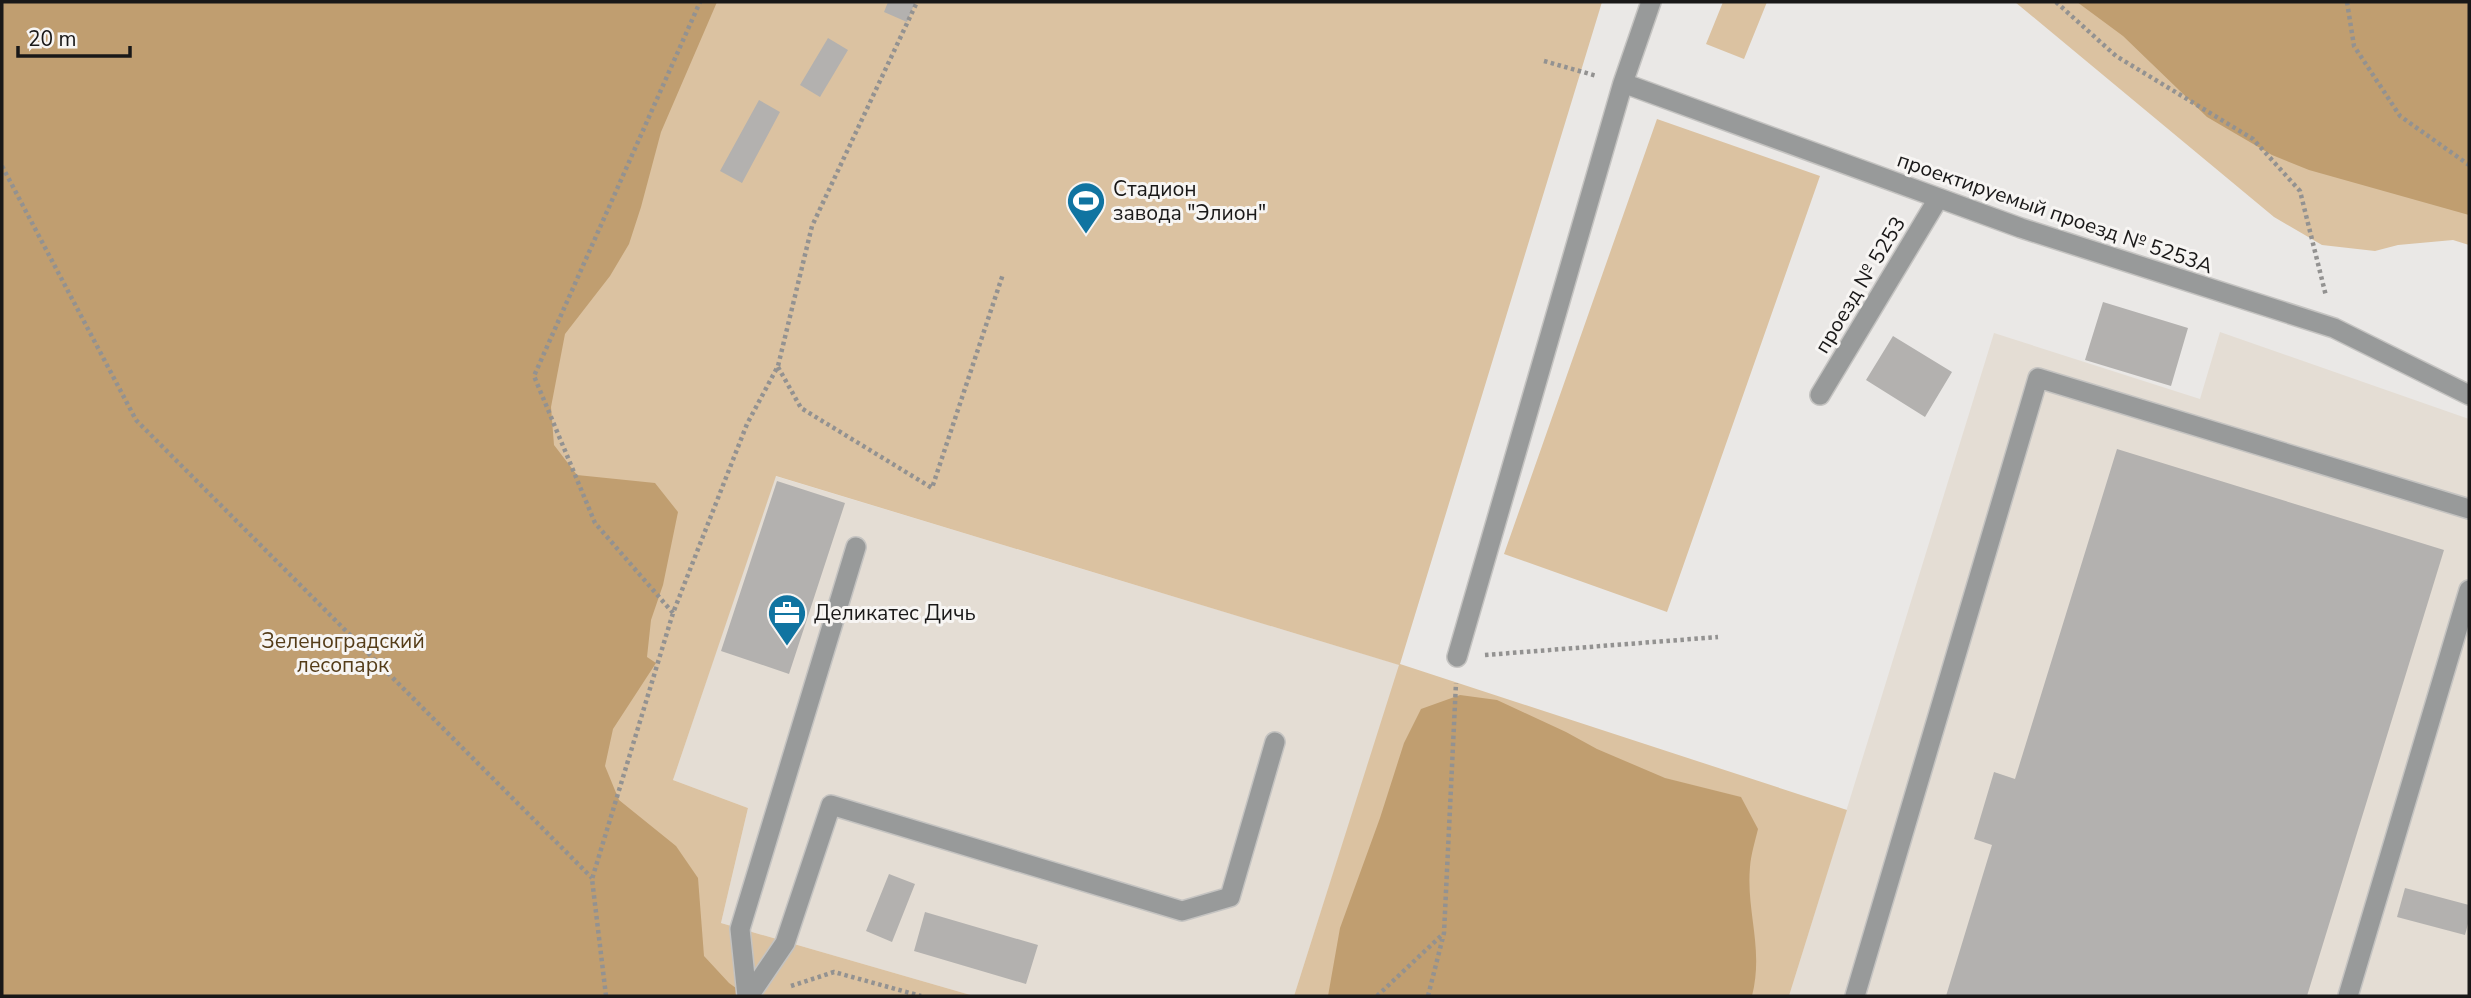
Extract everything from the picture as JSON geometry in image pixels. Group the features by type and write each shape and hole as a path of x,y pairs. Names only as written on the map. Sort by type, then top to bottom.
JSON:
{"lane":[{"path":"1457,657 1623,83 1651,2"},
{"name":"проектируемый проезд № 5253А","path":"1623,83 2021,228 2334,328 2469,395"},
{"name":"проезд № 5253","path":"1821,395 1938,199"},
{"path":"1855,996 2038,378 2469,509"},
{"path":"748,996 740,929 856,547"},
{"path":"2348,996 2469,590"},
{"path":"748,996 785,943 831,805 1182,911 1230,897 1275,742"}],"path":[{"path":"673,613 595,523 534,376 700,2"},
{"path":"606,996 592,879 673,613 747,424 778,366 812,226 917,2"},
{"path":"2056,2 2116,56 2253,139 2300,191 2334,328"},
{"path":"2347,2 2354,46 2400,116 2469,165"},
{"path":"1544,61 1623,83"},
{"path":"2,166 136,420 592,879"},
{"path":"778,366 801,408 932,488 1003,274"},
{"path":"1428,996 1444,933 1457,657 1718,637"},
{"path":"1377,996 1444,933"},
{"path":"783,988 834,972 921,996"}],"shaded area":[{"path":"2220,332 2469,419 2469,996 1789,996 1994,333 2200,399"},
{"path":"775,476 1400,665 1294,996 974,996 721,923 748,808 673,780"}],"green space":[{"path":"2,2 1602,2 1400,664 1847,810 1789,996 1294,996 1399,665 776,476 673,780 748,808 721,923 974,996 2,996"},
{"name":"Зеленоградский лесопарк","path":"2,2 717,2 661,132 629,244 610,276 565,334 551,407 554,445 577,475 655,483 678,512 663,585 651,620 647,657 656,663 613,729 605,766 619,800 676,846 698,878 704,956 729,983 747,996 2,996"},
{"path":"1723,2 1767,2 1744,59 1706,44"},
{"path":"2015,2 2469,2 2469,245 2453,240 2398,245 2375,251 2322,245 2274,217"},
{"path":"2077,2 2469,2 2469,215 2309,170 2272,155 2207,117 2123,36"},
{"path":"1657,119 1820,176 1667,612 1504,554"},
{"path":"1460,695 1497,700 1597,749 1665,778 1741,797 1758,829 1749,883 1756,946 1752,996 1328,996 1340,928 1404,743 1421,709"}],"building":[{"path":"888,2 915,2 907,22 884,12"},
{"path":"828,38 848,50 820,97 800,85"},
{"path":"759,100 780,112 742,183 720,171"},
{"path":"2103,302 2188,328 2171,386 2085,360"},
{"path":"1893,336 1952,372 1925,417 1866,380"},
{"path":"2117,449 2444,550 2307,996 1946,996 1992,845 1974,839 1994,772 2015,779"},
{"path":"777,481 845,503 789,674 721,651"},
{"path":"889,874 915,884 892,942 866,931"},
{"path":"2405,888 2469,905 2465,935 2397,917"},
{"path":"925,912 1038,945 1026,984 914,951"}],"place":[{"name":"Стадион завода \"Элион\"","path":"1086,235"},
{"name":"Деликатес Дичь","path":"787,647"}]}
